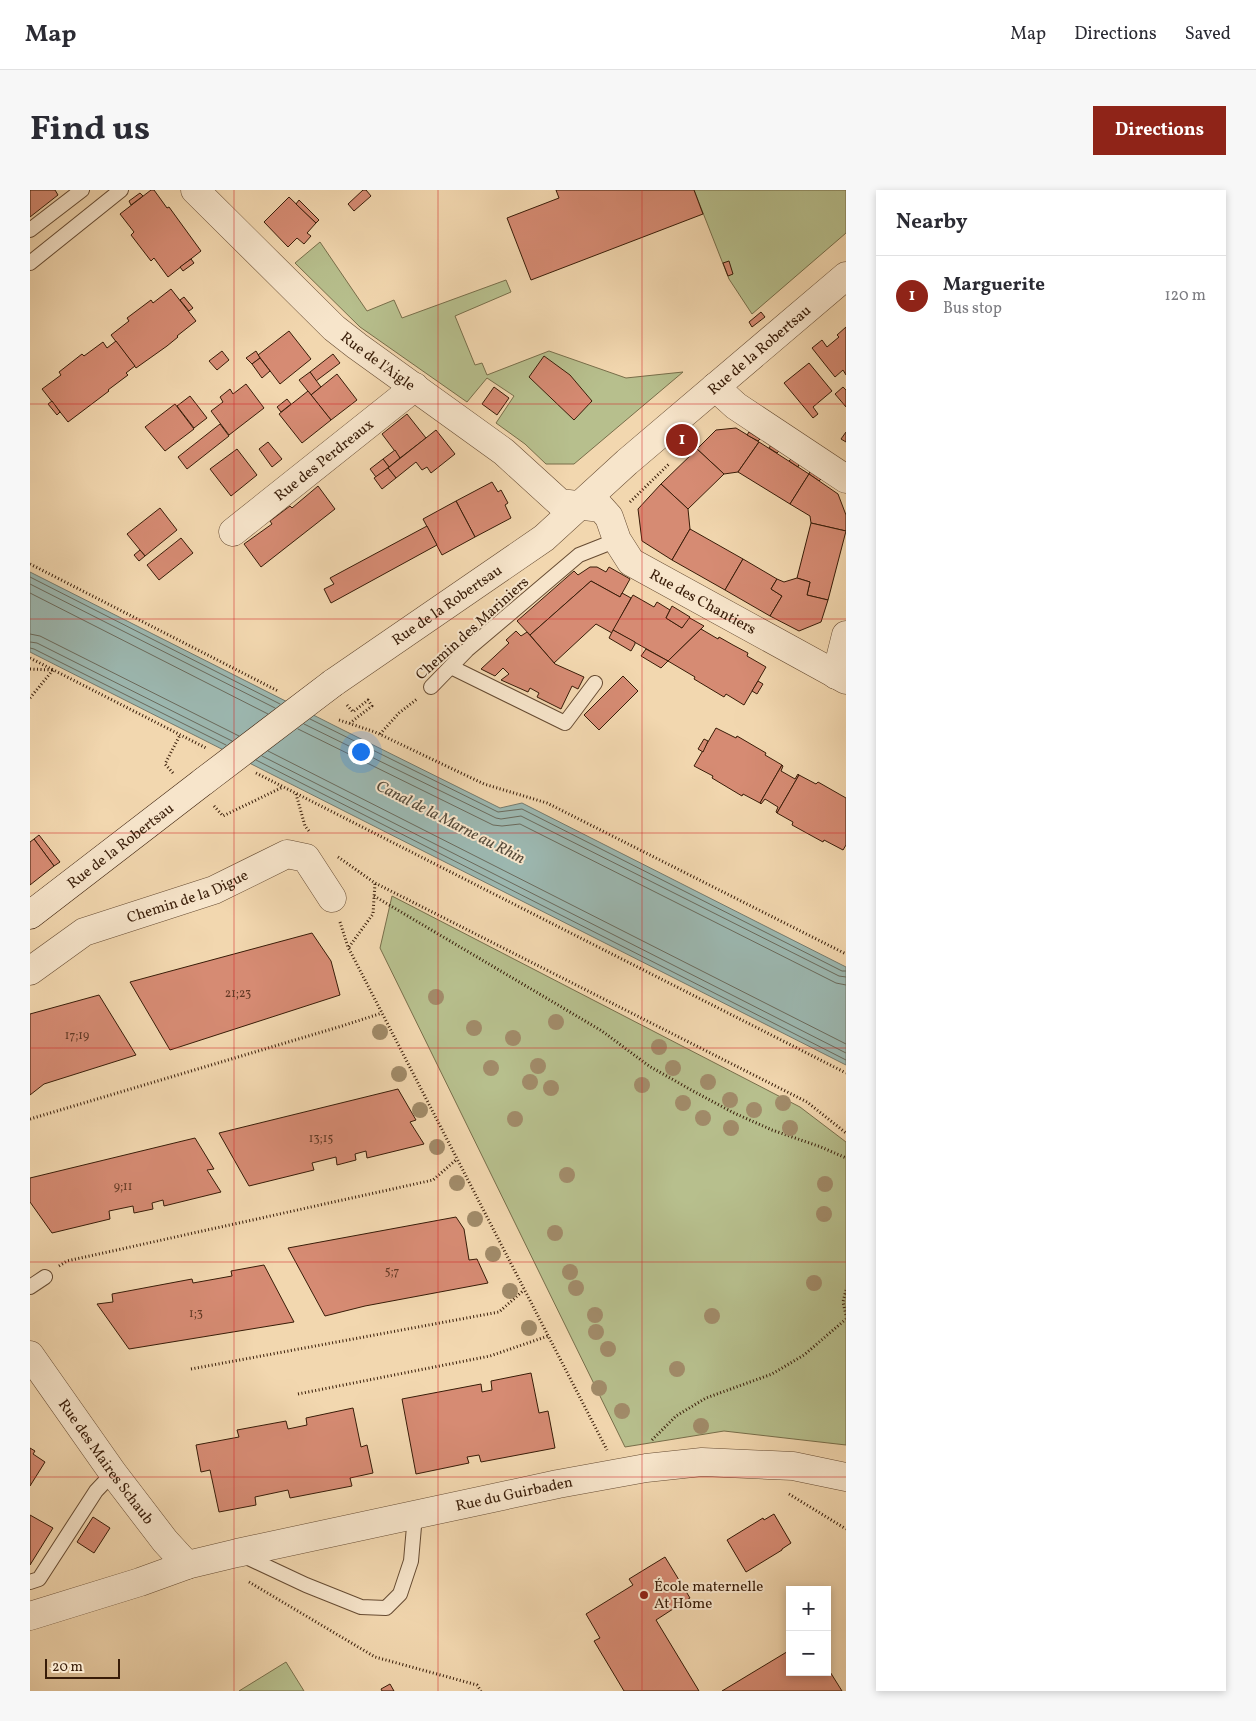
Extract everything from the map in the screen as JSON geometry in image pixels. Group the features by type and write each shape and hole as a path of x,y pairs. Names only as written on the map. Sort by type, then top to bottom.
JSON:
{"street":[{"name":"Rue de l'Aigle","path":"195,190 334,328 504,452 560,503 580,505"},
{"name":"Rue de la Robertsau","path":"30,915 204,781 339,693 544,538 627,462 846,276"},
{"name":"Rue des Perdreaux","path":"233,532 415,387"},
{"path":"715,387 736,406 846,479"},
{"name":"Rue des Chantiers","path":"580,505 601,508 609,517 617,540 631,562 841,678"},
{"path":"841,678 846,635"},
{"name":"Chemin de la Digue","path":"30,971 84,932 214,890 287,854 306,858 332,898"},
{"name":"Rue des Maires Schaub","path":"30,1355 113,1473 164,1541 187,1565"},
{"name":"Rue du Guirbaden","path":"32,1611 140,1582 187,1565 237,1553 619,1472 702,1462 793,1466 846,1476"}],"lane":[{"path":"30,230 82,190"},
{"path":"30,263 121,190"},
{"name":"Chemin des Mariniers","path":"431,687 466,650 579,555 617,540"},
{"path":"451,667 566,722 595,683"},
{"path":"30,1287 45,1276"},
{"path":"30,1582 39,1579 96,1490 113,1473"},
{"path":"237,1553 361,1608 386,1608 400,1594 411,1561 415,1515"}],"path":[{"path":"629,505 631,500 673,460"},
{"path":"30,564 285,695"},
{"path":"30,658 208,748"},
{"path":"30,669 53,670"},
{"path":"30,698 53,670"},
{"name":"Chemin des Mariniers","path":"380,734 400,713 431,687"},
{"path":"339,693 353,712 368,700 372,706 350,724"},
{"path":"339,720 380,734 484,784 547,804 846,954"},
{"path":"175,746 180,734"},
{"path":"214,806 223,816 283,787"},
{"path":"296,794 846,1073"},
{"path":"619,1472 348,947 373,914 375,883 807,1102 846,1133"},
{"path":"374,896 602,1031 649,1066 693,1091 772,1130 846,1158"},
{"path":"30,1119 382,1012"},
{"path":"45,1276 66,1261 433,1180 457,1159"},
{"path":"191,1370 499,1312 524,1290"},
{"path":"646,1468 646,1447 676,1416 706,1398 772,1374 804,1355 846,1317 843,1302 846,1290"},
{"path":"298,1394 490,1356 548,1336"},
{"path":"793,1466 788,1493 846,1529"},
{"path":"244,1580 375,1657 477,1685 481,1691"}],"green space":[{"path":"694,190 846,190 846,233 752,314 729,279"},
{"path":"320,242 367,311 394,300 402,318 506,280 511,292 455,316 475,365 482,363 487,375 549,351 626,378 683,372 574,464 546,464 525,444 496,423 514,396 487,378 467,402 360,327 295,263"},
{"path":"392,896 800,1107 846,1142 846,1445 724,1431 625,1447 380,948"},
{"path":"286,1662 304,1691 239,1691"}],"water":[{"name":"Canal de la Marne au Rhin","path":"30,572 500,808 522,803 846,967 846,1065 30,652"}],"building":[{"path":"30,190 55,190 58,195 30,217"},
{"path":"151,190 154,190 167,208 169,207 201,251 168,277 154,258 151,261 131,235 134,232 120,214"},
{"path":"363,190 366,190 371,196 354,211 348,204"},
{"path":"556,190 694,190 703,214 531,280 507,218 559,198"},
{"path":"140,193 143,196 131,205 129,201"},
{"path":"289,197 316,223 307,233 311,236 304,244 297,238 288,247 264,222"},
{"path":"299,200 319,220 316,223 296,204"},
{"path":"191,259 194,263 183,271 180,267"},
{"path":"729,261 733,274 728,276 723,263"},
{"path":"171,289 196,321 167,346 136,368 111,335 129,321 127,318 151,300 153,303"},
{"path":"184,297 193,308 189,311 180,300"},
{"path":"761,312 765,317 752,327 749,322"},
{"path":"846,327 846,375 843,370 835,377 812,348 822,340 827,347 839,337 837,335"},
{"path":"289,331 311,359 280,384 258,355"},
{"path":"116,341 135,366 126,373 128,375 109,391 68,422 42,389 61,375 59,372 82,354 84,356 103,342 107,348"},
{"path":"222,351 229,360 217,370 209,361"},
{"path":"256,351 260,358 252,364 246,358"},
{"path":"333,354 340,363 316,381 310,372"},
{"path":"544,356 570,375 592,401 574,420 529,377"},
{"path":"260,358 270,371 262,378 252,364"},
{"path":"809,363 832,391 813,407 818,414 813,418 784,383"},
{"path":"310,372 321,387 311,395 299,380"},
{"path":"337,374 357,400 331,420 311,395"},
{"path":"246,384 264,408 229,435 211,411 223,402 220,397 230,389 233,394"},
{"path":"494,387 509,398 497,415 482,404"},
{"path":"843,387 846,390 846,407 835,394"},
{"path":"308,391 331,420 302,443 279,414"},
{"path":"190,396 207,418 194,428 177,406"},
{"path":"287,399 291,404 281,412 277,407"},
{"path":"52,401 60,412 57,415 48,404"},
{"path":"175,404 194,429 165,451 145,427"},
{"path":"407,414 426,438 400,458 382,434"},
{"path":"220,424 229,436 187,469 178,457"},
{"path":"736,428 759,442 738,472 724,474 697,449 716,430"},
{"path":"436,430 455,454 431,473 427,467 422,470 416,462 396,478 388,468"},
{"path":"749,432 760,439 758,441 747,435"},
{"path":"846,432 846,442 841,439"},
{"path":"268,442 282,459 272,467 259,449"},
{"path":"759,442 809,474 790,504 738,472"},
{"path":"771,445 779,451 777,453 769,448"},
{"path":"237,449 257,475 231,496 210,469"},
{"path":"697,449 724,474 688,509 661,484"},
{"path":"395,450 400,458 389,467 383,459"},
{"path":"383,459 389,467 376,477 370,469"},
{"path":"791,459 799,464 798,467 789,461"},
{"path":"388,468 396,478 382,489 374,478"},
{"path":"810,471 821,479 819,481 809,474"},
{"path":"809,474 838,494 846,515 846,531 811,523 810,516 790,504"},
{"path":"492,482 498,492 501,490 508,503 505,505 511,518 475,537 456,501"},
{"path":"661,484 688,509 690,529 672,560 642,541 638,509"},
{"path":"318,486 335,509 261,567 244,544 272,524 270,521 290,506 292,508"},
{"path":"456,501 475,537 442,555 423,519"},
{"path":"160,508 177,530 145,556 127,534"},
{"path":"811,523 846,531 828,600 807,595 810,582 797,578"},
{"path":"427,526 437,545 331,603 324,589 334,584 330,578"},
{"path":"690,529 743,559 725,590 672,560"},
{"path":"181,538 193,553 159,580 147,565"},
{"path":"140,550 145,556 139,561 134,555"},
{"path":"743,559 777,579 771,589 782,596 770,616 725,590"},
{"path":"590,567 597,567 606,572 609,567 630,579 620,597 591,581 530,635 517,621 574,571 578,575"},
{"path":"797,578 810,582 807,595 828,600 821,622 799,631 770,616 782,596 771,589 777,579 784,582"},
{"path":"591,581 620,597 622,593 631,598 612,633 596,624 554,663 530,635"},
{"path":"633,595 654,607 657,602 670,610 666,618 682,628 688,617 704,626 668,661 613,630"},
{"path":"672,606 690,617 682,628 666,618"},
{"path":"701,629 748,653 747,656 766,667 744,705 726,694 724,697 668,661"},
{"path":"613,630 635,642 631,651 609,638"},
{"path":"516,631 521,636 527,632 555,664 584,677 578,689 572,686 561,709 537,697 539,693 530,688 528,692 501,680 509,674 503,668 495,676 481,669 509,643 506,640"},
{"path":"646,649 668,661 661,668 641,656"},
{"path":"623,676 638,691 599,730 584,715"},
{"path":"758,681 763,684 757,694 752,691"},
{"path":"716,728 736,738 737,736 782,765 760,803 743,794 742,796 712,778 713,776 694,766"},
{"path":"704,739 708,741 703,752 698,749"},
{"path":"782,765 781,771 795,779 799,775 777,813 778,807 765,799 760,803"},
{"path":"799,775 816,784 818,782 846,798 846,845 843,850 824,840 823,842 792,825 793,822 777,813"},
{"path":"39,835 60,862 54,866 34,839"},
{"path":"34,839 54,866 30,885 30,842"},
{"path":"312,933 331,961 340,995 170,1050 130,982"},
{"path":"99,995 136,1055 44,1084 30,1095 30,1014"},
{"path":"398,1089 416,1120 410,1122 424,1144 367,1158 366,1151 355,1154 356,1160 337,1165 336,1157 312,1163 314,1170 249,1186 219,1133"},
{"path":"195,1138 214,1169 207,1170 221,1192 164,1206 163,1200 152,1203 153,1209 134,1213 133,1206 109,1211 110,1219 52,1233 30,1202 30,1178"},
{"path":"456,1217 464,1229 469,1260 477,1259 488,1283 365,1306 325,1316 288,1248"},
{"path":"264,1265 294,1322 129,1349 97,1304 113,1302 112,1294 192,1279 193,1283 232,1276 231,1271"},
{"path":"531,1373 539,1413 548,1411 555,1448 481,1462 479,1455 467,1457 469,1463 416,1474 402,1399 481,1384 482,1392 492,1390 491,1381"},
{"path":"353,1408 361,1447 367,1445 373,1473 350,1478 352,1486 290,1498 288,1490 255,1497 256,1505 219,1512 210,1470 201,1472 196,1445 239,1437 237,1430 286,1421 288,1429 307,1425 306,1418"},
{"path":"30,1448 35,1451 33,1454 45,1462 30,1486"},
{"path":"774,1514 791,1543 746,1572 727,1540 763,1518 764,1520"},
{"path":"30,1515 53,1528 30,1565"},
{"path":"93,1517 110,1528 94,1553 77,1542"},
{"path":"665,1557 690,1598 656,1620 699,1691 624,1691 594,1641 600,1638 586,1614 633,1585 629,1579"},
{"path":"786,1652 786,1676 831,1676 831,1673 842,1691 722,1691"},
{"path":"390,1684 394,1691 382,1691 381,1689"}],"place":[{"name":"Marguerite","path":"682,440"},
{"name":"École maternelle At Home","path":"644,1595"}]}
